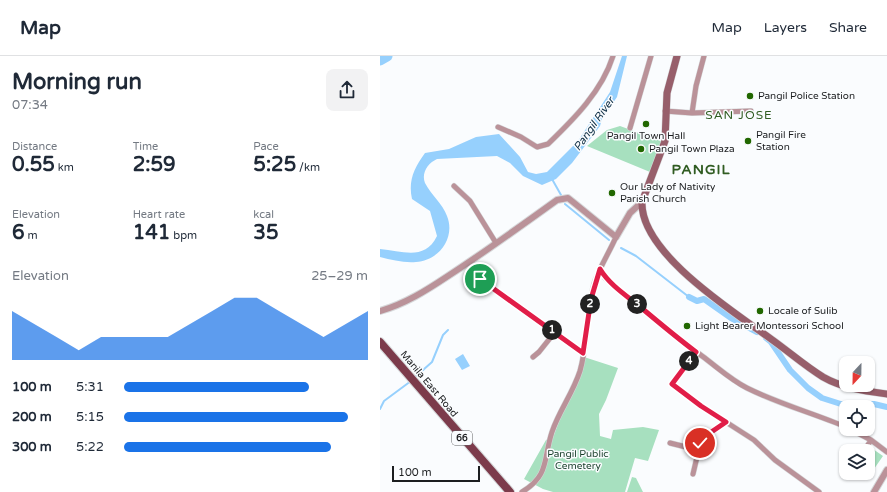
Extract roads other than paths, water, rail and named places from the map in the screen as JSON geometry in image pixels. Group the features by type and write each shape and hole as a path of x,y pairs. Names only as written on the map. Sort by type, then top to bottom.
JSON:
{"main road":[{"path":"677,56 667,93 665,111 665,141 642,202 642,209 649,226 662,249 695,281 732,312 823,377 853,388 887,394"},
{"name":"Manila East Road","path":"380,342 510,492"}],"street":[{"path":"498,127 521,137 537,148 548,144 598,88 608,71 613,56"},
{"path":"630,128 651,56"},
{"path":"692,113 696,86 704,56"},
{"path":"665,111 692,113 751,111"},
{"path":"454,186 474,207 496,243"},
{"path":"380,311 402,303 423,292 557,200 568,198 616,237"},
{"path":"522,492 533,486 546,466 552,431 577,378 583,353 592,293 600,269 630,213 642,202"},
{"path":"600,269 605,278 666,329 745,387 789,407 822,417 839,424"},
{"path":"480,279 583,353"},
{"path":"533,357 539,352 555,332"},
{"path":"696,352 672,384 701,406 754,440 775,460 819,492"},
{"path":"693,474 701,440 726,422"},
{"path":"863,436 887,452"},
{"path":"868,444 871,440"},
{"path":"670,443 698,450"},
{"path":"874,492 887,470"}],"water":[{"name":"Pangil River","path":"622,56 627,56 617,97 602,119 600,126 572,163 556,179 542,185 523,176 510,163 497,156 437,159 426,169 424,179 425,183 443,207 447,216 449,232 443,247 438,253 424,261 402,262 380,257 380,249 413,253 420,252 432,244 437,236 430,211 412,199 411,180 415,169 425,153 449,149 476,137 499,134 520,157 528,172 536,174 547,172 578,141 610,92"},
{"path":"463,354 470,366 462,370 455,359"}],"waterway":[{"path":"380,60 387,56"},
{"path":"552,179 561,195"},
{"path":"565,204 609,240"},
{"path":"621,248 636,256 689,297"},
{"path":"689,297 697,301 704,299 731,318 757,332"},
{"path":"414,378 432,362 443,335 448,330"},
{"path":"766,338 771,342 790,370 808,388 822,398 844,405 874,404 887,407"},
{"path":"380,409 384,401 411,381"}],"place":[{"name":"Pangil Police Station","path":"750,96"},
{"name":"Pangil Town Hall","path":"646,124"},
{"name":"Pangil Fire Station","path":"748,141"},
{"name":"Pangil Town Plaza","path":"641,149"},
{"name":"Our Lady of Nativity Parish Church","path":"612,193"},
{"name":"Locale of Sulib","path":"760,311"},
{"name":"Light Bearer Montessori School","path":"687,326"}],"district":[{"name":"SAN JOSE","path":"739,115"},
{"name":"PANGIL","path":"701,169"}],"park label":[{"name":"Pangil Public Cemetery","path":"578,460"}]}
